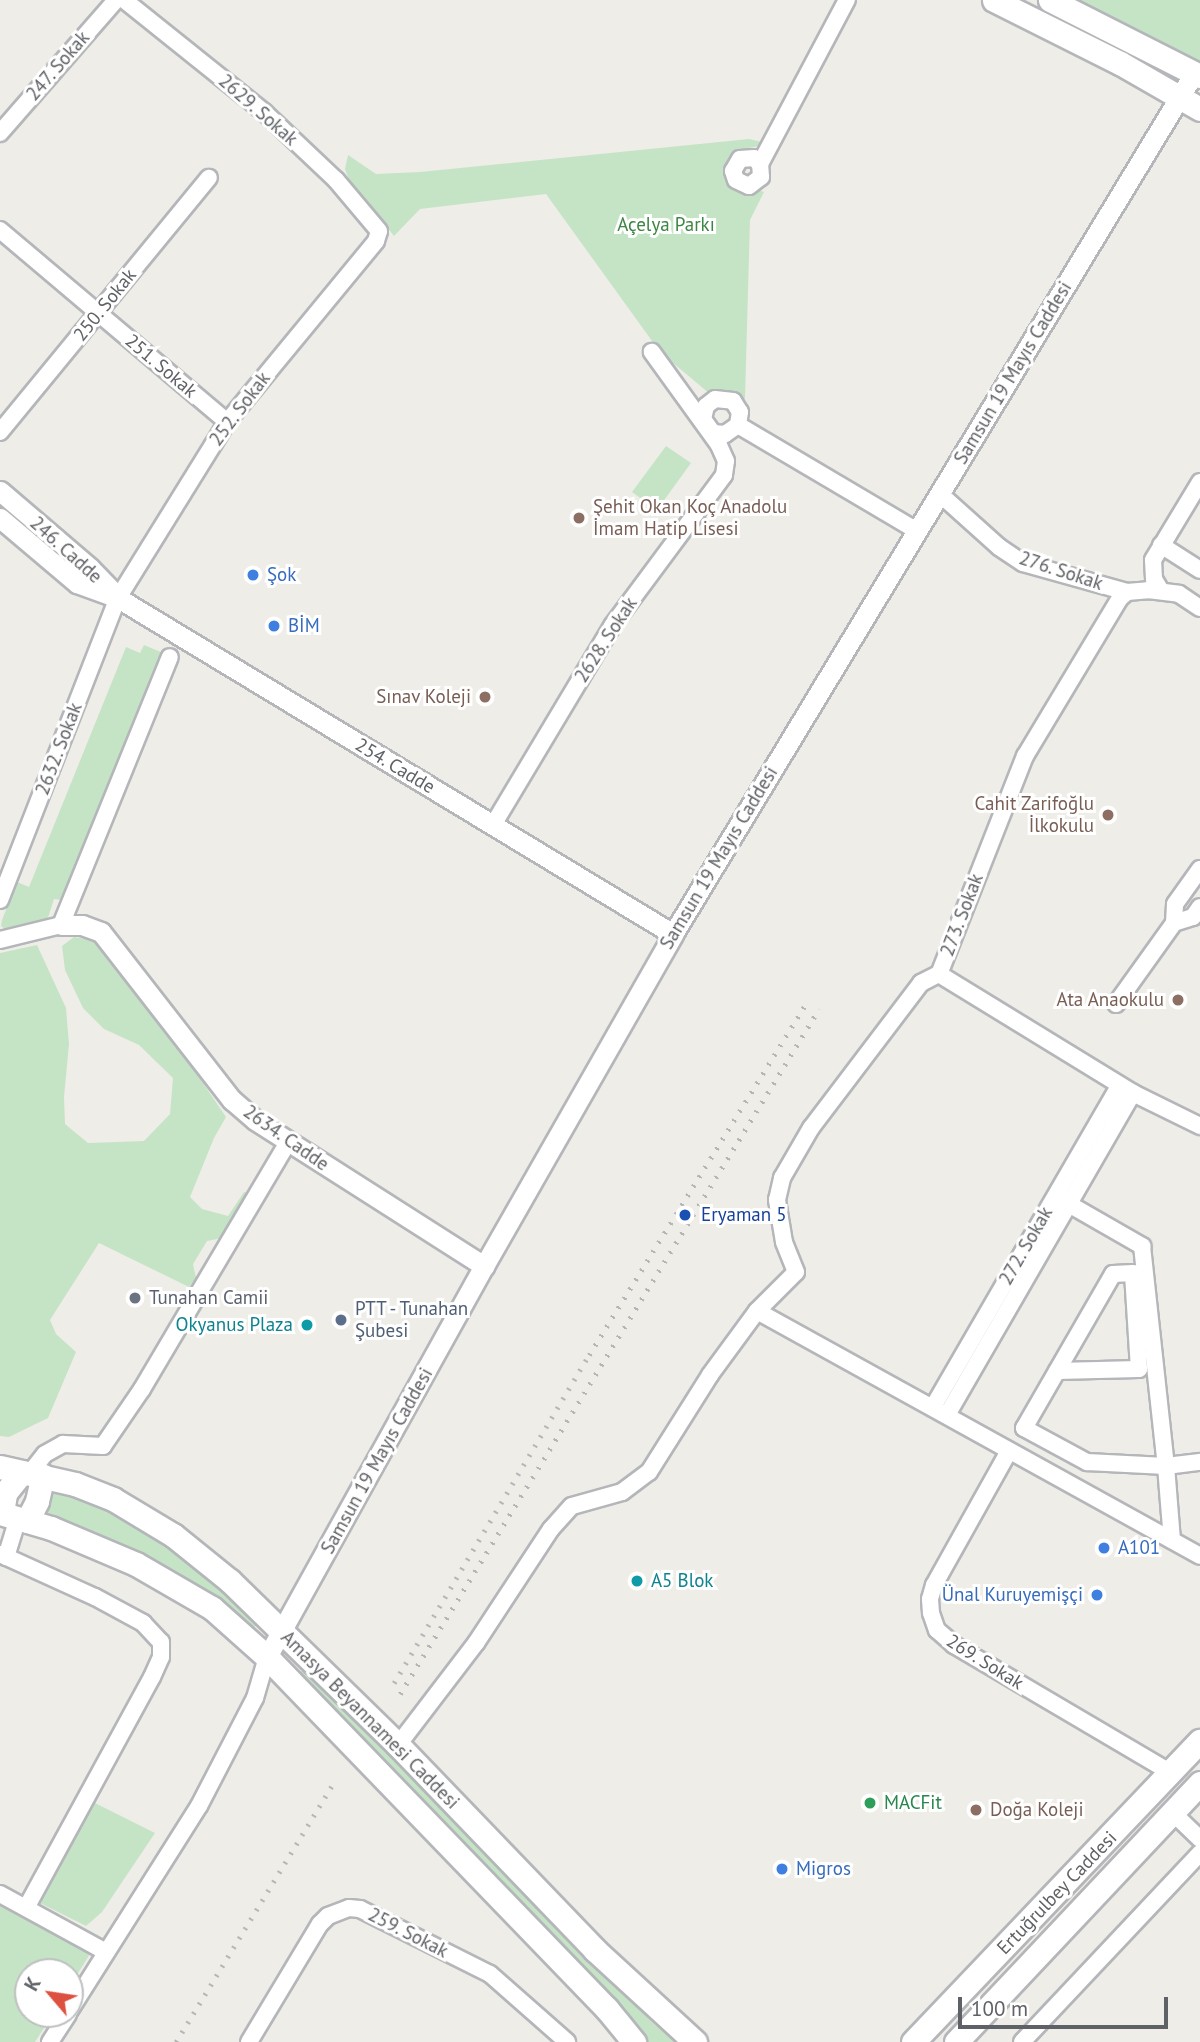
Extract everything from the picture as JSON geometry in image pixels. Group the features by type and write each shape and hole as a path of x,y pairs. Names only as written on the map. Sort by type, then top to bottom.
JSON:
{"main road":[{"path":"994,0 1043,22 1200,109"},
{"path":"1050,0 1197,75"},
{"path":"24,1472 37,1501 12,1516 5,1493 24,1472"},
{"name":"Amasya Beyannamesi Caddesi","path":"24,1472 100,1494 146,1517 230,1581 398,1745 596,1950 695,2042"},
{"name":"Amasya Beyannamesi Caddesi","path":"12,1516 95,1546 176,1585 212,1608 267,1657 607,2009 634,2042"},
{"name":"Ertuğrulbey Caddesi","path":"912,2042 1200,1741"},
{"name":"Ertuğrulbey Caddesi","path":"956,2042 1200,1783"}],"street":[{"name":"247. Sokak","path":"0,133 116,0"},
{"name":"2629. Sokak","path":"124,0 264,112 336,180 379,231"},
{"path":"760,164 847,0"},
{"name":"Samsun 19 Mayıs Caddesi","path":"267,1657 484,1266 673,934 1180,96 1197,75"},
{"name":"250. Sokak","path":"0,432 209,178"},
{"name":"251. Sokak","path":"0,230 227,422"},
{"name":"252. Sokak","path":"118,598 227,422 376,241 379,231"},
{"path":"652,352 705,424 719,435 731,432 738,425 740,418 737,406 722,398 706,406 705,424"},
{"name":"2628. Sokak","path":"493,825 612,626 724,475 726,461 705,424"},
{"path":"738,425 917,531"},
{"path":"1161,591 1152,570 1153,560 1161,545 1192,510 1200,482"},
{"name":"246. Cadde","path":"0,491 90,568 118,598"},
{"name":"276. Sokak","path":"940,494 999,547 1023,563 1127,592 1161,591 1179,594 1200,608"},
{"name":"246. Cadde","path":"0,518 77,583 118,598"},
{"path":"1161,545 1200,570"},
{"name":"273. Sokak","path":"1127,592 1120,598 1024,756 939,974 1126,1089 1200,1126"},
{"name":"254. Cadde","path":"118,598 673,934"},
{"name":"2632. Sokak","path":"0,900 118,598"},
{"path":"0,940 61,925 170,657"},
{"path":"1116,1004 1174,922 1175,904 1197,880"},
{"path":"1174,922 1193,917 1200,907"},
{"name":"2634. Cadde","path":"61,925 82,925 101,932 232,1100 288,1142 484,1266"},
{"path":"398,1745 476,1643 551,1529 572,1506 622,1492 649,1472 710,1375 757,1311 796,1272 785,1242 777,1200 782,1178 811,1128 921,984 939,974"},
{"name":"272. Sokak","path":"940,1411 1126,1089"},
{"path":"24,1472 53,1448 63,1444 103,1446 142,1389 288,1142"},
{"path":"1062,1200 1143,1246 1172,1540"},
{"path":"1057,1371 1139,1368 1133,1273 1113,1275 1057,1371 1024,1428 1087,1462 1166,1466 1200,1462"},
{"path":"757,1311 1200,1556"},
{"name":"269. Sokak","path":"1009,1451 934,1585 930,1613 937,1630 954,1645 1171,1773"},
{"path":"12,1516 3,1556 143,1623 161,1642 161,1657 152,1677 27,1906"},
{"path":"84,1988 200,1806 255,1698 267,1657"},
{"path":"1172,1812 1200,1839"},
{"path":"1022,2042 1200,1853"},
{"path":"0,1894 27,1906 106,1952"},
{"name":"259. Sokak","path":"249,2042 320,1924 328,1916 349,1908 360,1909 490,1974 567,2042"}],"green space":[{"path":"1079,0 1200,0 1200,64"},
{"name":"Açelya Parkı","path":"749,139 762,142 763,145 745,149 732,162 749,193 759,190 764,192 750,220 745,398 742,403 710,394 660,352 546,194 420,209 394,236 349,180 345,169 348,155 376,174 420,172"},
{"path":"666,446 691,463 657,510 632,492"},
{"path":"144,645 163,653 63,900 54,899 47,921 5,929 1,926 2,920 17,882 29,887 126,647 140,653"},
{"path":"74,937 92,940 180,1049 226,1117 214,1138 190,1197 202,1209 228,1216 244,1192 252,1194 222,1238 207,1241 193,1264 196,1278 189,1287 99,1243 50,1320 56,1334 76,1352 48,1418 9,1437 0,1436 0,953 37,945 66,1008 69,1044 64,1097 65,1124 88,1143 144,1141 170,1114 173,1078 139,1045 104,1029 83,1008 65,970 62,946"},
{"path":"59,1488 121,1512 212,1577 259,1623 252,1629 205,1590 123,1548 54,1519 44,1508 48,1493"},
{"path":"304,1669 655,2025 678,2042 648,2042 617,2003 559,1940 434,1819 296,1676"},
{"path":"87,1799 155,1833 102,1912 86,1926 36,1901"},
{"path":"0,1904 56,1931 90,1954 84,1964 84,1958 14,1958 14,2028 44,2028 35,2042 0,2042"}],"railway":[{"path":"394,1683 589,1355 807,1002"},
{"path":"400,1694 819,1009"},
{"path":"176,2042 332,1785"}],"place":[{"name":"Şehit Okan Koç Anadolu İmam Hatip Lisesi","path":"579,518"},
{"name":"Şok","path":"253,575"},
{"name":"BİM","path":"274,626"},
{"name":"Sınav Koleji","path":"485,697"},
{"name":"Cahit Zarifoğlu İlkokulu","path":"1108,815"},
{"name":"Ata Anaokulu","path":"1178,1000"},
{"name":"Eryaman 5","path":"685,1215"},
{"name":"Tunahan Camii","path":"135,1298"},
{"name":"PTT - Tunahan Şubesi","path":"341,1320"},
{"name":"Okyanus Plaza","path":"307,1325"},
{"name":"A101","path":"1104,1548"},
{"name":"A5 Blok","path":"637,1581"},
{"name":"Ünal Kuruyemişçi","path":"1097,1595"},
{"name":"MACFit","path":"870,1803"},
{"name":"Doğa Koleji","path":"976,1810"},
{"name":"Migros","path":"782,1869"}]}
